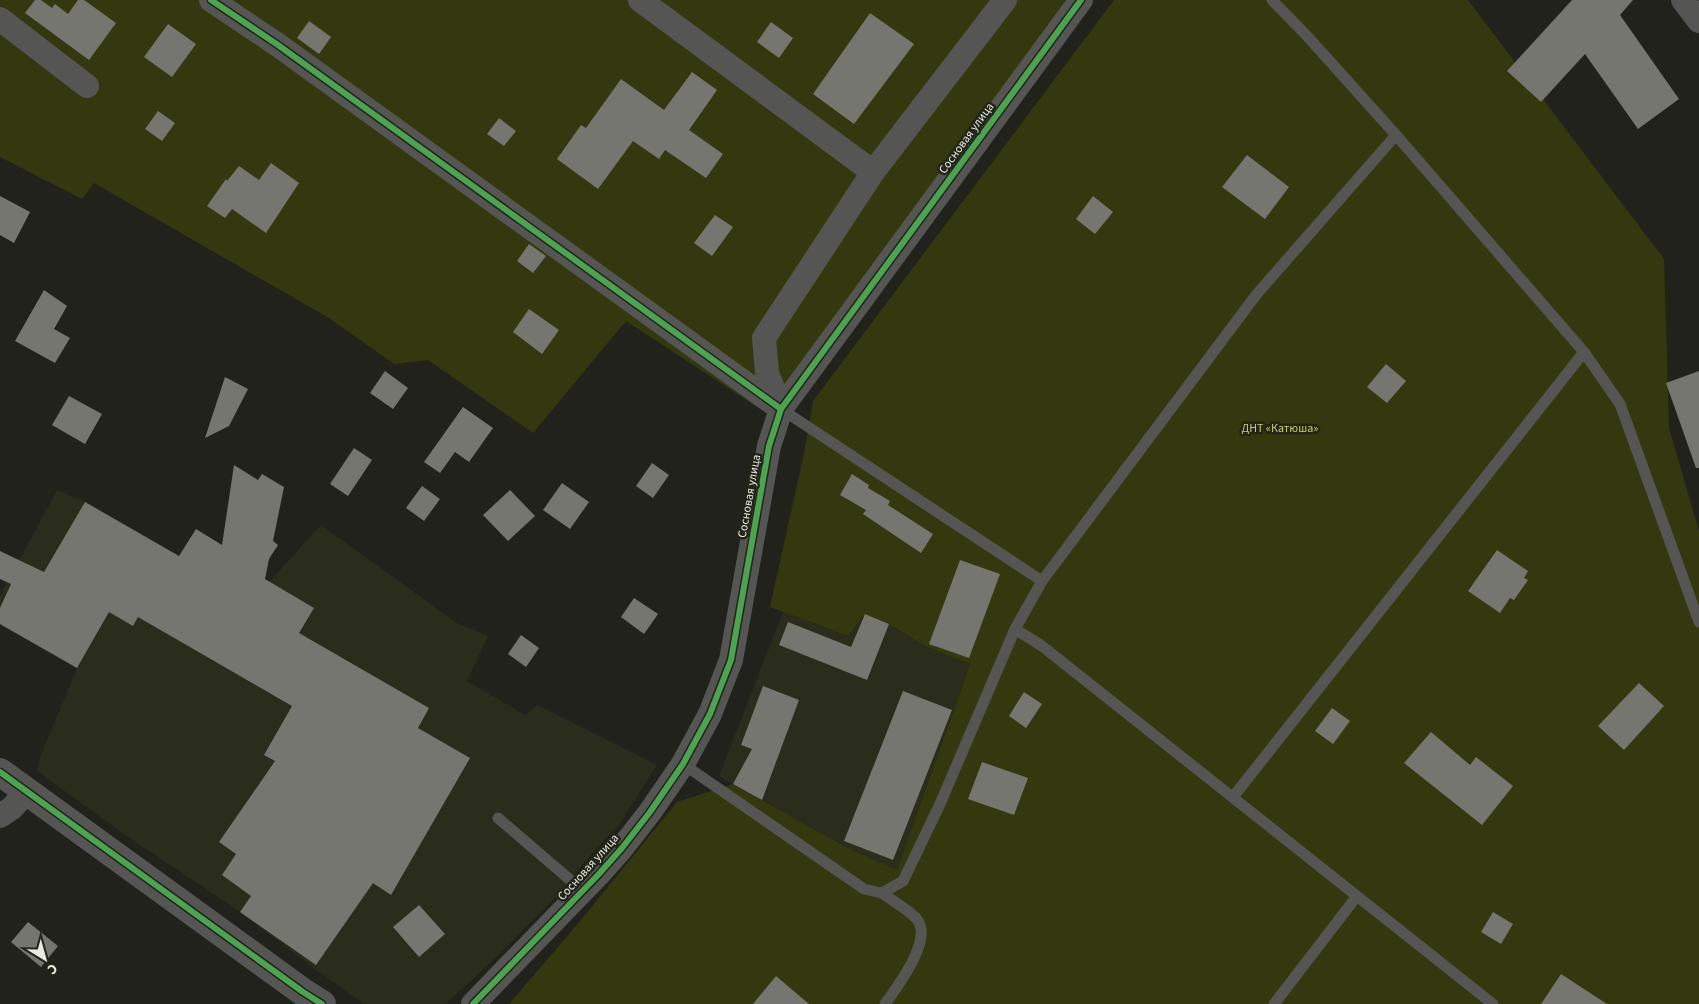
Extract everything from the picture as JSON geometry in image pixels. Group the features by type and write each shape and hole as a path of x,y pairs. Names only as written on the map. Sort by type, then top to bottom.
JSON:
{"street":[{"path":"211,0 278,44 781,409"},
{"path":"640,0 873,172"},
{"path":"781,409 767,373 764,338 873,172 1005,0"},
{"name":"Сосновая улица","path":"473,1004 622,848 650,812 683,764 710,714 731,660 769,446 781,409 1082,0"},
{"path":"1683,0 1699,21"},
{"path":"0,19 87,86"},
{"path":"0,772 307,1000"},
{"path":"0,816 12,808 26,792"}],"lane":[{"path":"1272,0 1308,37 1396,136 1584,352 1620,404 1699,622"},
{"path":"882,892 903,881 940,804 1015,629 1042,582 1256,295 1396,136"},
{"path":"1233,797 1584,352"},
{"path":"781,409 1042,582"},
{"path":"1015,629 1042,646 1493,1004"},
{"path":"683,764 864,889 882,892 918,920 922,937 909,971 885,1004"},
{"path":"498,818 583,891"},
{"path":"1274,1004 1357,896"}],"shaded area":[{"path":"57,490 85,502 258,601 269,582 321,525 457,623 488,636 467,681 525,715 537,705 657,765 619,825 559,894 482,971 445,1004 364,1004 240,912 125,835 37,771 40,757 77,668 0,625 0,596"},
{"path":"783,612 848,636 865,614 889,624 927,647 970,663 897,871 846,847 719,776"}],"green space":[{"path":"0,0 1069,0 787,382 763,411 626,321 533,433 428,360 394,364 329,318 94,183 82,199 0,157"},
{"name":"ДНТ «Катюша»","path":"1114,0 1468,0 1664,259 1669,428 1699,531 1699,1004 509,1004 581,920 677,802 733,784 846,847 897,870 970,664 927,647 889,624 865,614 848,636 770,607 804,453 813,401"}],"building":[{"path":"35,0 41,0 52,8 55,4 68,14 78,0 84,0 116,23 89,60 25,13"},
{"path":"1572,0 1633,0 1620,15 1679,99 1638,129 1585,54 1541,102 1507,71"},
{"path":"870,13 914,44 854,124 813,94"},
{"path":"309,21 331,37 319,54 297,38"},
{"path":"771,22 793,38 779,58 757,42"},
{"path":"168,24 196,44 172,77 144,57"},
{"path":"692,72 717,90 689,130 723,154 706,178 665,150 659,159 633,141 598,189 557,159 581,125 586,128 621,79 664,110"},
{"path":"158,111 175,123 162,141 145,129"},
{"path":"499,118 516,131 504,146 487,134"},
{"path":"1247,155 1289,187 1265,219 1222,187"},
{"path":"271,163 299,183 266,233 232,209 225,218 207,206 226,179 227,181 239,166 259,180"},
{"path":"0,196 30,212 14,243 0,235"},
{"path":"1093,196 1113,212 1095,234 1076,219"},
{"path":"715,215 733,227 712,256 694,243"},
{"path":"529,244 546,256 533,273 517,261"},
{"path":"44,290 67,306 54,329 70,338 55,363 15,341"},
{"path":"529,309 559,330 542,354 513,332"},
{"path":"1386,364 1406,381 1387,403 1367,387"},
{"path":"385,371 408,388 393,409 370,393"},
{"path":"1699,371 1699,468 1696,468 1666,383"},
{"path":"225,377 248,389 229,426 205,438"},
{"path":"69,396 102,414 85,444 52,425"},
{"path":"463,407 493,428 469,462 455,452 440,473 424,462"},
{"path":"354,448 372,460 348,496 330,484"},
{"path":"652,463 669,475 653,498 636,486"},
{"path":"234,465 258,480 262,474 284,487 273,541 278,545 269,559 265,579 314,608 299,633 429,708 418,728 470,758 391,895 373,883 316,965 240,912 251,896 222,875 236,854 219,842 275,761 264,755 292,706 138,617 133,626 109,612 77,668 0,624 0,608 11,584 0,579 0,551 44,572 85,502 179,556 196,529 222,545"},
{"path":"852,474 869,485 868,488 890,501 888,505 933,534 921,553 863,514 866,510 840,495"},
{"path":"562,483 589,502 570,529 543,510"},
{"path":"422,486 440,499 424,521 406,508"},
{"path":"510,490 535,516 508,541 483,515"},
{"path":"1497,550 1528,571 1524,578 1528,580 1514,600 1510,598 1500,613 1468,591"},
{"path":"960,560 1000,574 969,658 929,644"},
{"path":"634,598 658,614 644,634 621,617"},
{"path":"865,614 889,624 867,680 779,645 788,622 851,647"},
{"path":"521,635 539,648 526,667 508,654"},
{"path":"1639,683 1664,706 1624,750 1598,726"},
{"path":"763,686 799,700 762,800 733,784 752,749 741,745"},
{"path":"903,691 952,710 893,860 844,841"},
{"path":"1024,692 1042,704 1026,728 1009,716"},
{"path":"1332,708 1350,721 1333,744 1315,731"},
{"path":"1431,732 1470,765 1476,757 1513,786 1482,825 1404,763"},
{"path":"982,762 1028,778 1014,815 968,799"},
{"path":"419,905 445,934 419,957 393,927"},
{"path":"1493,912 1513,924 1501,944 1481,932"},
{"path":"28,922 58,946 41,967 11,942"},
{"path":"1561,974 1607,1004 1541,1004"},
{"path":"776,976 809,1004 753,1004"}],"cycle path":[{"path":"211,0 278,45 781,409"},
{"path":"473,1004 622,848 650,812 683,764 710,714 731,660 769,446 781,409 1081,0"},
{"path":"0,772 322,1004"}]}
